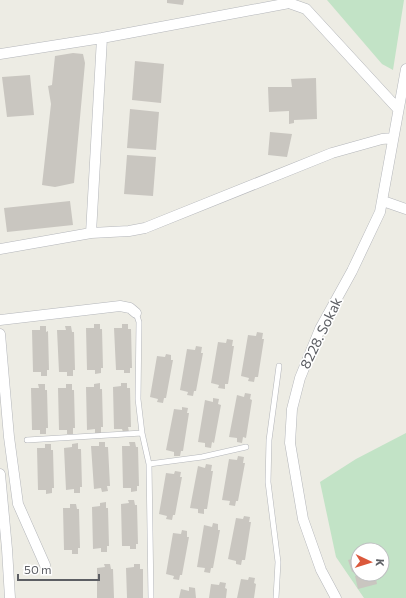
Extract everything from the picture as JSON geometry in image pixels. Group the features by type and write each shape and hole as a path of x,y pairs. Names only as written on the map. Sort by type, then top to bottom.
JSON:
{"street":[{"path":"0,54 102,38 289,3 306,9 398,109"},
{"path":"91,233 102,38"},
{"name":"8228. Sokak","path":"336,598 321,570 303,519 290,443 292,409 300,378 320,329 352,271 380,212 406,69"},
{"path":"0,249 91,233 129,231 145,228 332,154 382,139 393,138"},
{"path":"383,201 406,209"},
{"path":"0,320 120,306 130,308 136,313"},
{"path":"0,334 18,504 45,565"},
{"path":"10,598 1,479 15,481"}],"lane":[{"path":"136,313 139,322 138,399 142,433 149,464 150,598"},
{"path":"276,598 278,562 268,482 268,447 279,366"},
{"path":"27,440 142,433"},
{"path":"149,464 202,457 246,447"}],"green space":[{"path":"327,0 404,0 393,70 382,64"},
{"path":"406,433 406,598 364,598 353,582 390,582 390,542 350,542 350,578 336,557 320,482 356,459"}],"building":[{"path":"167,0 184,0 183,5 167,3"},
{"path":"73,53 83,54 85,63 74,183 55,187 42,185 51,104 48,86 52,85 55,56"},
{"path":"135,61 164,64 161,103 132,100"},
{"path":"30,75 34,115 7,117 2,77"},
{"path":"316,78 317,119 294,120 294,123 289,124 289,111 269,112 268,87 292,87 291,79"},
{"path":"130,109 159,112 156,150 127,148"},
{"path":"270,132 292,134 287,157 268,155"},
{"path":"127,155 156,157 153,196 124,194"},
{"path":"70,201 73,225 7,232 4,208"},
{"path":"94,324 100,324 100,329 102,329 103,368 101,368 101,373 95,374 95,370 87,370 86,328 94,328"},
{"path":"122,324 128,324 128,329 131,329 132,368 130,368 130,373 124,373 124,370 116,370 114,328 122,328"},
{"path":"40,326 46,326 46,332 48,331 49,370 47,370 47,376 41,376 41,372 33,372 32,330 40,330"},
{"path":"65,326 71,326 72,332 74,332 75,370 73,370 73,376 67,376 67,372 59,372 57,330 66,330"},
{"path":"257,332 263,333 262,339 264,339 258,377 255,377 254,382 248,381 249,378 241,376 248,335 256,336"},
{"path":"227,339 233,340 232,346 234,346 228,384 225,384 225,389 218,388 219,385 211,383 218,342 226,343"},
{"path":"196,346 202,347 201,353 203,353 196,391 194,391 193,396 187,395 188,392 180,390 187,349 195,350"},
{"path":"166,354 171,355 171,360 173,360 166,398 164,398 163,403 157,402 158,399 150,397 157,356 165,357"},
{"path":"100,383 100,389 102,389 103,427 101,427 101,433 95,433 95,429 87,430 86,387 94,387 94,384"},
{"path":"121,383 127,383 127,388 130,388 131,427 128,427 129,432 123,432 122,429 114,429 113,387 121,386"},
{"path":"38,384 45,384 45,390 47,390 48,428 46,428 46,434 40,434 40,430 32,430 31,388 39,388"},
{"path":"66,384 72,384 72,390 74,390 75,428 73,428 73,434 67,434 67,430 59,430 58,388 66,388"},
{"path":"245,393 251,394 250,399 252,400 246,438 243,437 242,443 237,442 237,438 229,437 237,395 244,397"},
{"path":"213,398 219,399 218,404 221,405 214,443 212,442 211,448 205,447 205,443 198,442 205,400 213,402"},
{"path":"182,407 188,408 187,413 189,413 183,451 181,451 180,456 174,456 174,452 166,450 174,409 182,410"},
{"path":"99,442 105,442 105,447 108,447 110,486 107,486 108,491 102,492 101,488 94,489 91,446 99,446"},
{"path":"129,442 135,442 136,447 138,447 139,486 137,486 137,491 131,492 131,488 123,488 122,446 130,446"},
{"path":"78,443 78,449 81,449 82,487 80,487 80,493 74,493 74,489 66,490 64,448 72,447 72,444"},
{"path":"45,444 51,444 51,450 53,450 54,488 52,488 52,493 46,494 46,490 38,490 37,448 45,448"},
{"path":"238,456 244,457 243,463 245,463 238,501 236,501 235,506 229,505 230,501 222,500 229,459 237,460"},
{"path":"206,464 212,465 211,471 213,471 207,509 204,509 204,514 198,513 198,509 190,508 198,466 205,468"},
{"path":"175,471 181,472 180,477 182,477 175,515 173,515 172,520 166,519 167,516 159,514 166,473 174,474"},
{"path":"128,500 134,500 135,505 137,505 138,544 136,544 136,549 130,549 130,546 122,546 121,504 129,503"},
{"path":"106,502 106,508 108,508 109,546 107,546 107,552 101,552 101,548 93,549 92,507 100,506 100,503"},
{"path":"70,504 76,504 77,509 79,509 80,548 78,548 78,554 72,554 72,550 64,550 63,508 70,508"},
{"path":"244,516 250,517 249,522 251,522 245,560 242,560 241,565 236,564 236,561 228,559 236,518 243,519"},
{"path":"213,523 218,524 218,530 220,530 213,568 211,568 210,573 204,572 205,568 197,567 204,525 212,527"},
{"path":"182,530 187,531 187,537 189,537 182,575 180,575 179,580 173,579 174,576 166,574 173,533 181,534"},
{"path":"104,564 110,564 111,569 113,569 114,598 97,598 97,568 105,567"},
{"path":"134,564 140,564 140,569 143,569 143,598 127,598 126,568 134,567"},
{"path":"249,577 255,578 254,583 256,584 254,598 237,598 241,579 248,580"},
{"path":"220,582 226,583 226,598 209,598 211,584 219,585"},
{"path":"356,582 377,582 377,584 358,589"},
{"path":"189,587 195,588 196,598 179,598 181,589 189,591"}]}
